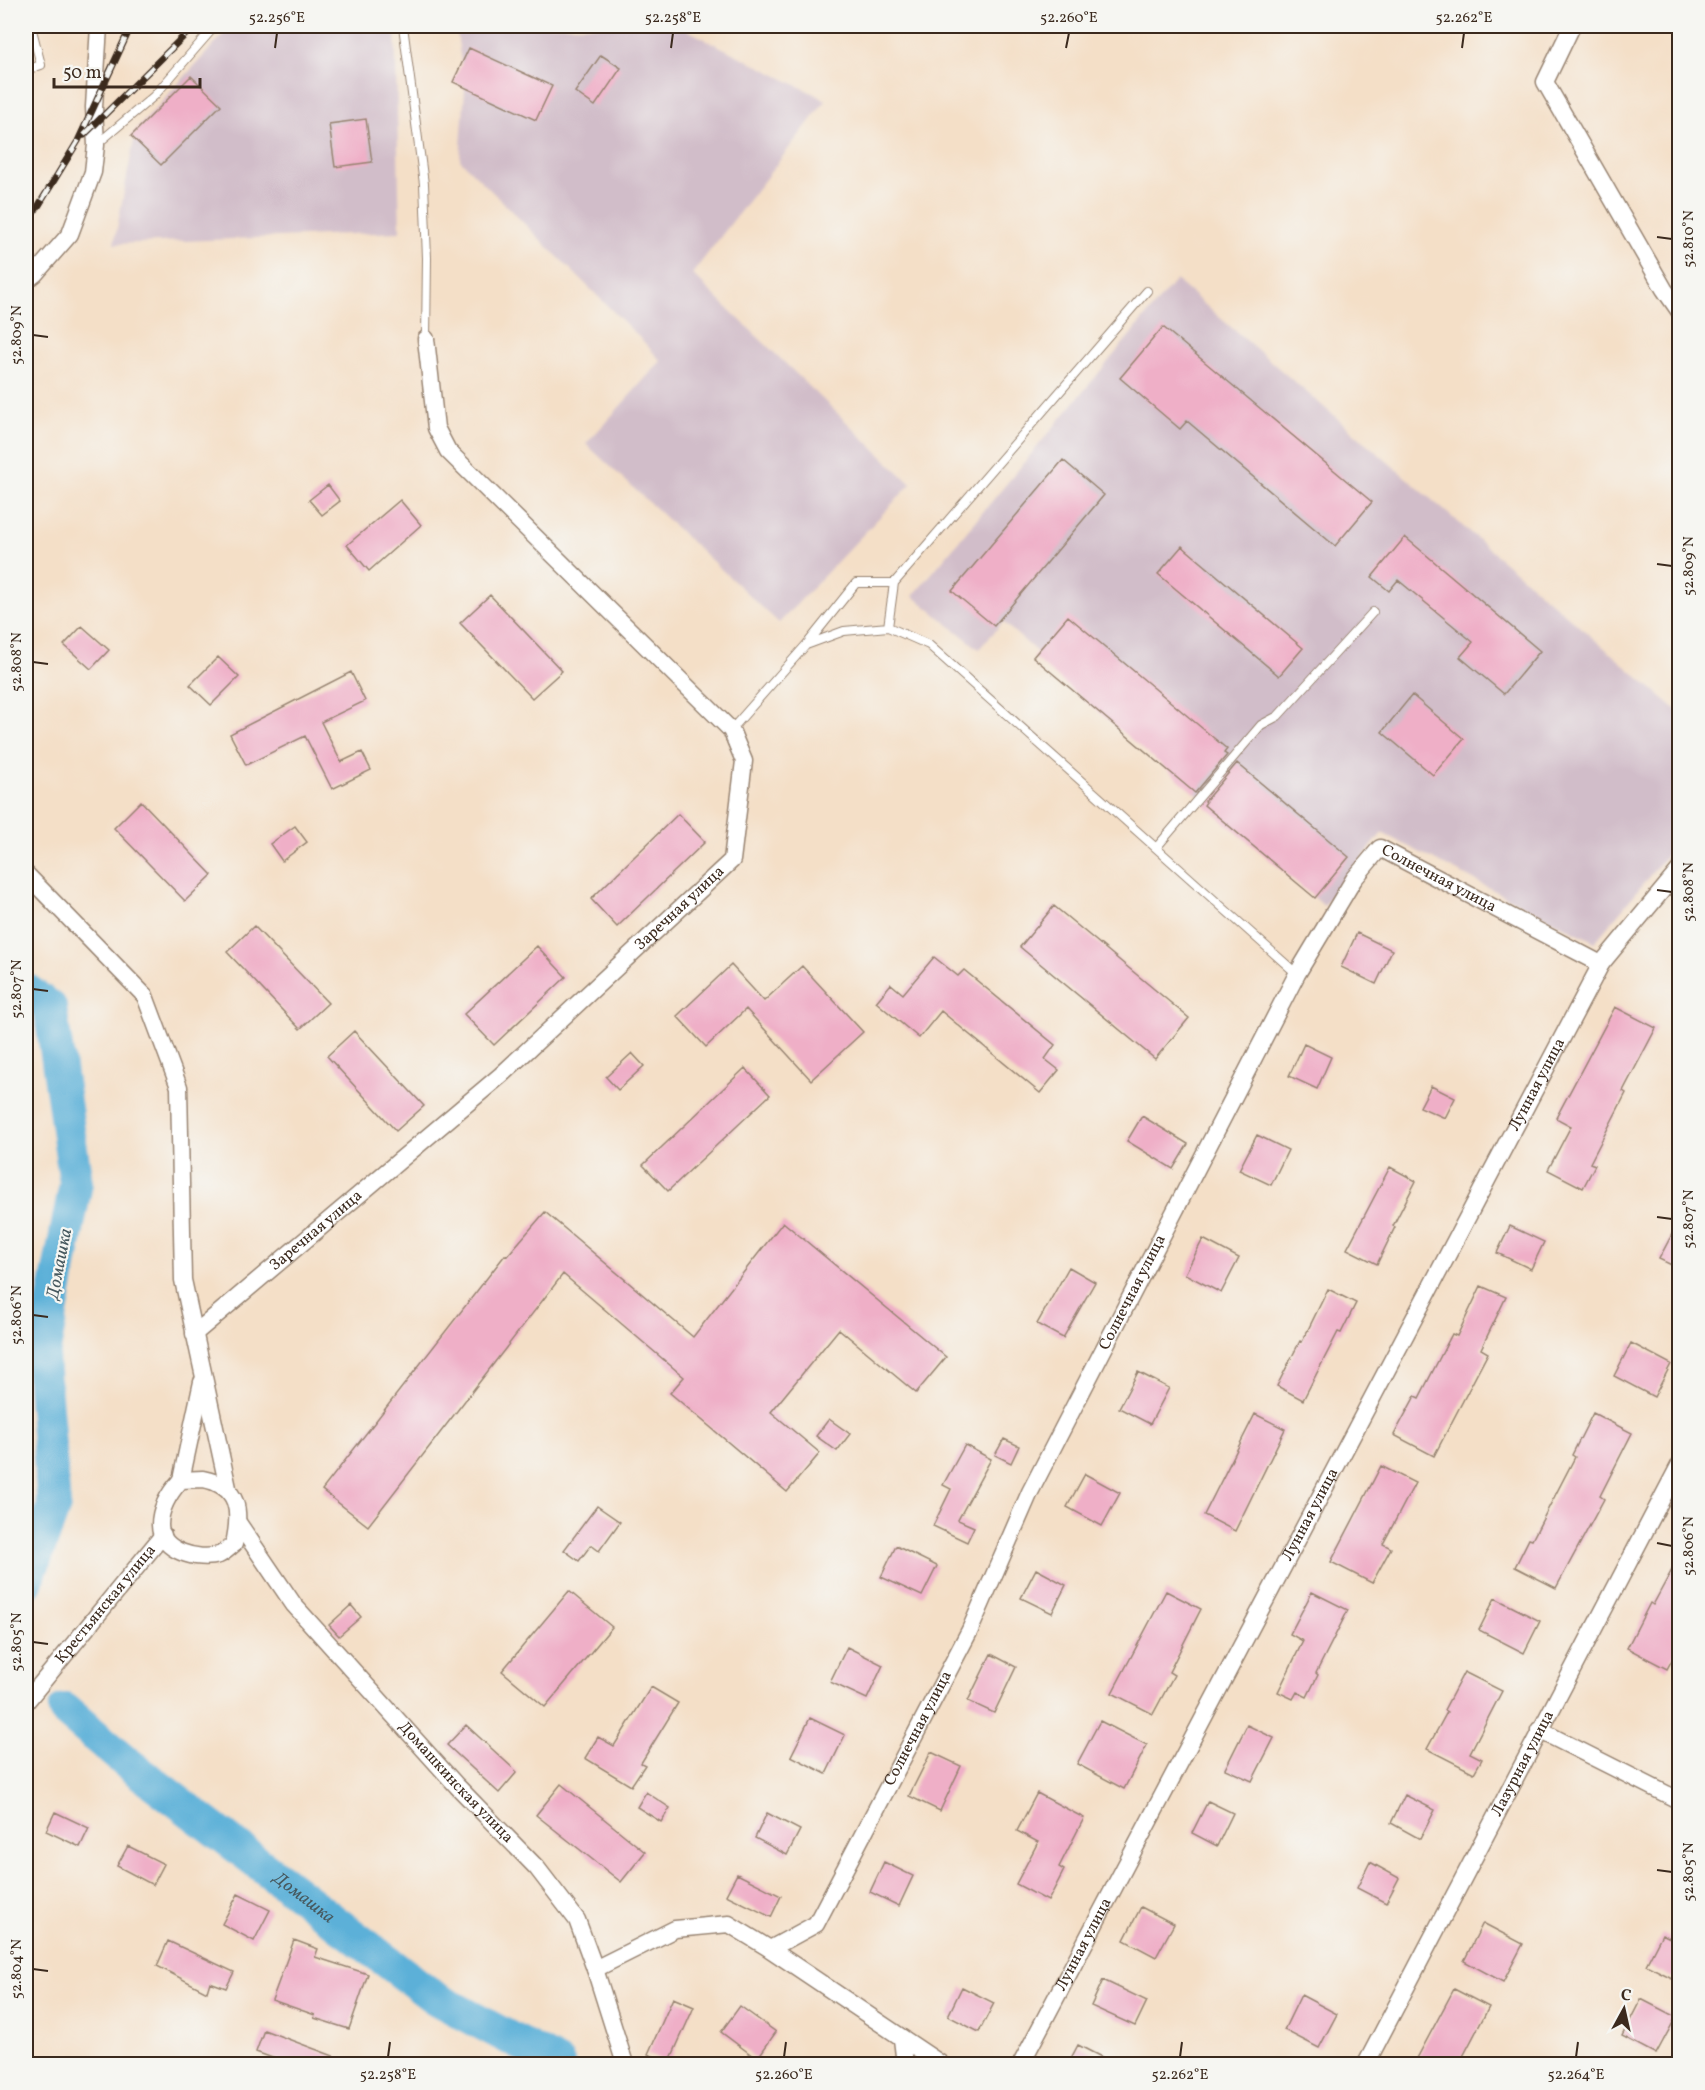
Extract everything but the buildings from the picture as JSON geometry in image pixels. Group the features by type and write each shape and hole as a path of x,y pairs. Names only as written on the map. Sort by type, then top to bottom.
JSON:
{"street":[{"path":"26,281 70,234 93,172 96,145 94,107 99,26"},
{"path":"1572,26 1545,82 1664,289 1680,312"},
{"name":"Заречная улица","path":"195,1334 501,1075 732,860 744,761 731,730 448,452 436,429 426,339"},
{"name":"Солнечная улица","path":"770,1949 816,1924 970,1630 1030,1492 1297,974 1354,879 1380,848 1600,964"},
{"name":"Лунная улица","path":"1021,2064 1600,964 1680,869"},
{"path":"26,874 145,996 179,1086 183,1280 228,1488 235,1502 239,1524 234,1544 220,1555 193,1557 172,1547 163,1535 160,1526 171,1490 182,1480 203,1375"},
{"name":"Лазурная улица","path":"1366,2064 1680,1464"},
{"path":"182,1480 203,1479 217,1482 228,1488"},
{"name":"Домашкинская улица","path":"239,1524 294,1605 457,1786 537,1868 577,1920 596,1969 625,2064"},
{"name":"Крестьянская улица","path":"26,1702 163,1535"},
{"path":"1539,1730 1680,1802"},
{"path":"596,1969 675,1929 729,1924 941,2064"},
{"path":"902,2039 905,2064"}],"lane":[{"path":"26,70 41,65 31,26"},
{"path":"96,145 154,96 215,26"},
{"path":"403,26 424,184 427,258 426,339"},
{"path":"888,627 894,583 1147,291"},
{"path":"731,730 806,645 856,583 894,583"},
{"path":"1156,848 1261,725 1278,716 1373,612"},
{"path":"806,645 844,632 888,627 929,645 1297,974"}],"shaded area":[{"path":"231,26 395,26 400,232 114,244 136,130"},
{"path":"456,26 679,26 826,100 692,274 911,484 779,623 586,444 661,361 460,160 465,90"},
{"path":"1176,280 1679,712 1679,840 1595,942 1382,833 1324,906 1003,622 979,649 913,596"}],"waterway":[{"name":"Домашка","path":"26,990 50,1007 76,1183 42,1360 54,1506 26,1583"},
{"name":"Домашка","path":"65,1710 126,1762 435,1998 558,2064"}],"railway":[{"path":"26,223 78,141 131,26"},
{"path":"84,135 194,26"}]}
